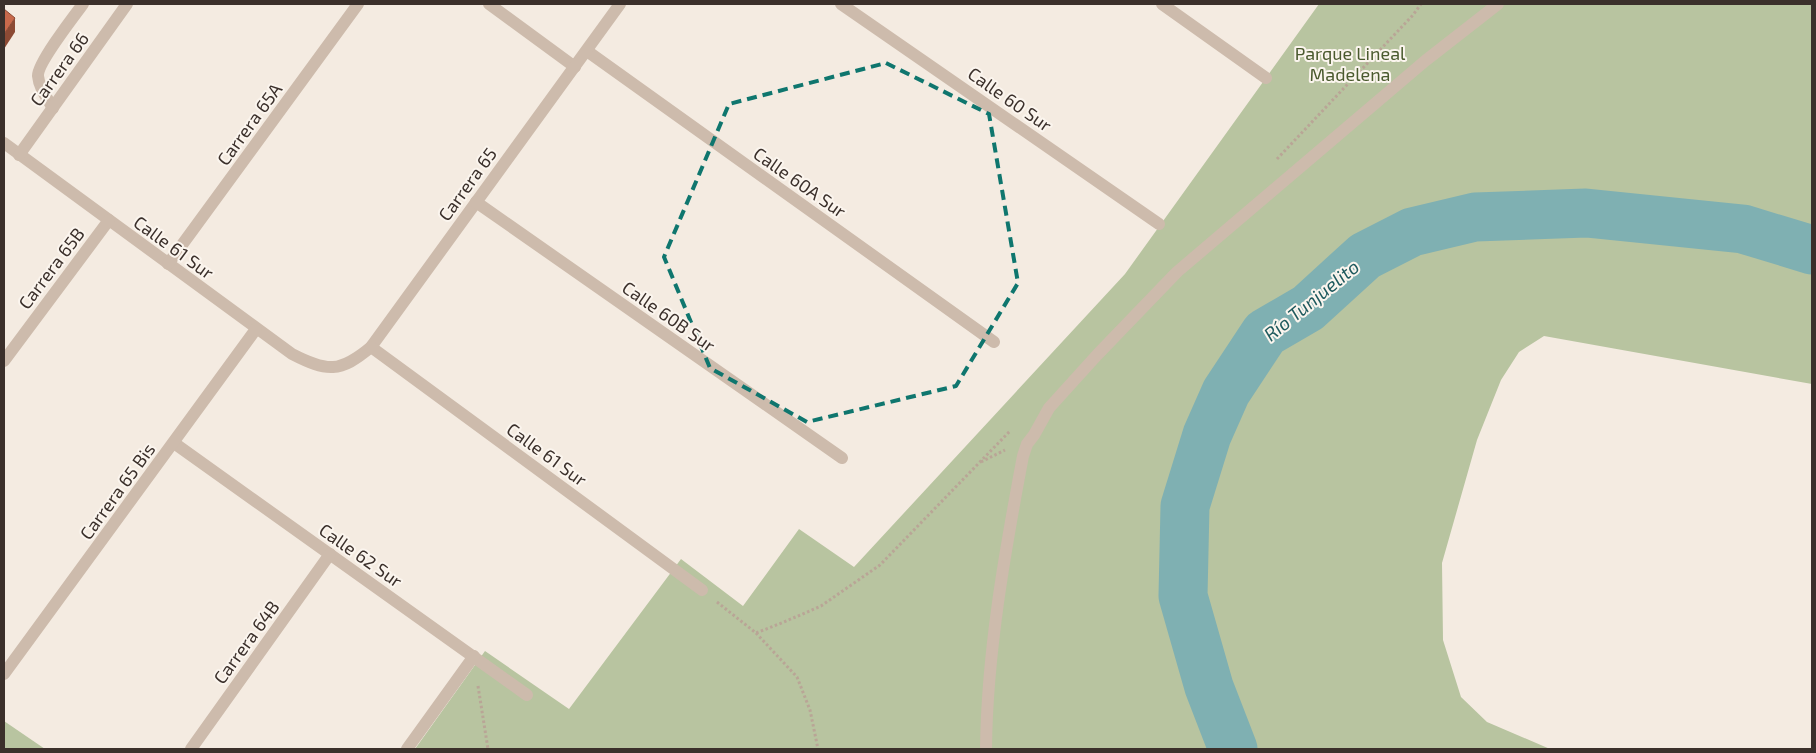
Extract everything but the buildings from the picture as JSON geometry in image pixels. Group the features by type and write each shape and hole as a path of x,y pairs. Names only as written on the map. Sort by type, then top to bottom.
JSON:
{"street":[{"path":"52,108 39,85 37,73 83,4"},
{"name":"Carrera 66","path":"19,155 127,4"},
{"name":"Carrera 65A","path":"168,264 358,4"},
{"path":"490,4 575,67"},
{"name":"Carrera 65","path":"330,368 343,366 355,361 371,347 620,4"},
{"name":"Calle 60 Sur","path":"841,4 1159,224"},
{"path":"1162,4 1266,78"},
{"path":"986,749 986,707 1006,546 1026,444 1034,435 1049,408 1177,272 1425,61 1498,4"},
{"name":"Calle 60A Sur","path":"587,51 994,342"},
{"name":"Calle 61 Sur","path":"4,143 292,354 310,364 330,368"},
{"name":"Calle 60B Sur","path":"476,202 842,458"},
{"name":"Carrera 65B","path":"4,361 109,220"},
{"name":"Carrera 65 Bis","path":"4,674 256,329"},
{"name":"Calle 61 Sur","path":"371,347 702,590"},
{"name":"Calle 62 Sur","path":"174,443 527,695"},
{"name":"Carrera 64B","path":"191,749 330,554"},
{"path":"407,749 474,656"}],"path":[{"path":"756,633 797,677 810,710 818,749"},
{"path":"474,656 488,749"}],"highlighted area":[{"path":"886,63 989,114 1018,283 956,386 807,422 710,368 664,257 729,104"}],"green space":[{"name":"Parque Lineal Madelena","path":"1319,4 1812,4 1812,384 1544,336 1519,352 1501,380 1477,440 1442,563 1443,640 1461,697 1487,722 1550,749 415,749 485,651 569,709 681,559 743,606 799,529 854,567 1125,274"},
{"path":"4,721 45,749 4,749"}],"waterway":[{"name":"Río Tunjuelito","path":"1233,749 1209,687 1183,596 1185,506 1207,435 1226,392 1265,333 1308,308 1365,256 1412,232 1475,217 1586,213 1743,229 1812,250"}]}
